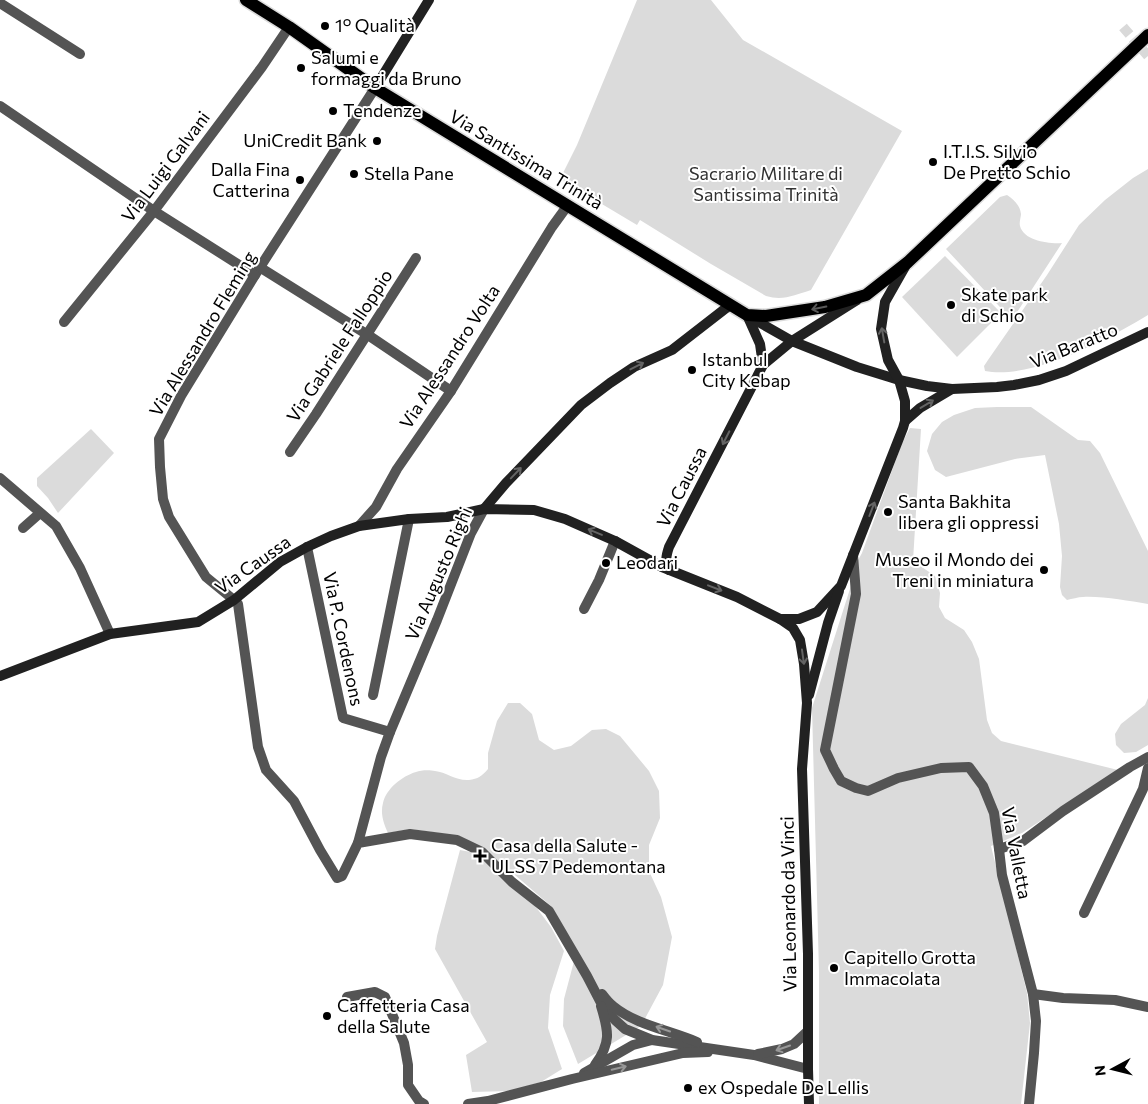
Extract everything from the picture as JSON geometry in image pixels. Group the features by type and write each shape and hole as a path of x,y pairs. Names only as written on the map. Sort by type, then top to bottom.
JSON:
{"main road":[{"name":"Via Santissima Trinità","path":"246,0 289,27 375,88 747,315"},
{"path":"747,315 766,316 825,307 866,295 908,262 1148,35"}],"street":[{"path":"375,88 429,0"},
{"path":"0,2 80,54"},
{"name":"Via Luigi Galvani","path":"64,322 154,211 262,68 289,27"},
{"name":"Via Alessandro Fleming","path":"234,600 206,577 169,517 163,499 159,439 181,396 375,88"},
{"path":"0,106 154,211 368,335 451,391"},
{"name":"Via Alessandro Volta","path":"359,526 376,507 396,470 451,391 552,227 568,205"},
{"name":"Via Gabriele Falloppio","path":"290,452 368,335 416,258"},
{"path":"853,555 905,422 905,401 899,380 888,360 881,329 885,302 908,262"},
{"name":"Via Caussa","path":"669,570 666,563 666,555 669,547 764,365 792,341 866,295"},
{"name":"Via Augusto Righi","path":"234,600 238,604 258,747 266,770 294,801 337,878 342,876 358,843 381,757 390,732 471,533 484,509 506,483 581,405 610,382 634,367 672,350 730,305"},
{"path":"747,315 760,344 764,365"},
{"name":"Via Santissima Trinità","path":"747,315 792,341"},
{"name":"Via Baratto","path":"792,341 857,367 899,380 952,390 1006,386 1039,380 1066,371 1148,332"},
{"name":"Via Baratto","path":"905,422 920,408 952,390"},
{"path":"0,478 56,526 80,568 110,634"},
{"name":"Via Caussa","path":"0,676 110,634 198,622 234,600 280,562 331,536 359,526 409,519 447,517 484,509 534,510 565,519 615,541 669,570"},
{"path":"23,528 40,513"},
{"path":"373,695 409,519"},
{"path":"584,609 615,541"},
{"name":"Via P. Cordenons","path":"307,547 343,718 390,732"},
{"name":"Via Leonardo da Vinci","path":"806,703 828,623 853,555"},
{"name":"Via Valletta","path":"853,555 856,594 825,750 842,781 856,788 868,791 898,778 941,768 969,767 983,786 994,813 1002,875 1033,994 1036,1022 1029,1104"},
{"name":"Via Leonardo da Vinci","path":"669,570 737,597 780,619 793,628 800,640 804,664 806,703 802,769 808,954 808,1069 810,1104"},
{"path":"780,619 799,619 817,612 841,586"},
{"path":"999,849 1023,841 1063,811 1148,757"},
{"path":"1084,913 1143,789 1148,768"},
{"path":"358,843 410,834 457,840 482,852 512,882 549,911 600,1001 607,1024 608,1036 603,1054 593,1068"},
{"path":"587,976 612,1006 636,1020 708,1047"},
{"path":"347,997 375,992 385,997 404,1043 408,1065 408,1084 419,1102 424,1104"},
{"path":"1033,994 1063,998 1116,1000 1148,1007"},
{"path":"600,1001 625,1029 652,1040 708,1047 727,1052"},
{"path":"754,1055 782,1049 794,1044 808,1031"},
{"path":"572,1079 634,1045 652,1040"},
{"path":"468,1104 683,1053 727,1052 754,1055 808,1069"}],"green space":[{"name":"Sacrario Militare di Santissima Trinità","path":"637,0 711,0 743,40 902,131 811,290 783,298 766,296 640,220 637,225 560,179 577,145"},
{"path":"1148,169 1148,315 1092,346 1047,364 1004,372 985,371 984,366 1079,225 1105,200"},
{"path":"1007,195 1018,205 1021,214 1020,226 1026,235 1044,242 1062,243 1012,320 946,249 1000,197"},
{"name":"Skate park di Schio","path":"945,256 1001,313 957,357 902,297"},
{"path":"1031,407 1078,440 1090,441 1100,453 1148,551 1148,604 1099,597 1081,597 1067,600 1062,595 1060,587 1062,556 1059,524 1045,455 1015,459 946,477 935,470 927,451 932,434 942,422 954,415 975,408"},
{"path":"910,428 921,429 913,561 935,576 940,593 939,607 945,618 964,630 972,642 979,659 987,720 992,733 1001,741 1118,770 1022,833 991,846 1027,993 1030,1023 1021,1104 819,1104 819,972 812,708 857,562 902,443"},
{"path":"91,429 114,453 58,513 37,486 37,478"},
{"path":"1148,698 1148,745 1136,752 1124,753 1116,745 1115,734 1121,724 1145,705"},
{"path":"508,703 520,703 532,714 539,740 554,750 571,746 592,730 606,729 620,736 649,771 659,791 660,818 649,845 649,871 661,897 672,937 663,985 641,1026 578,1064 563,1026 564,999 577,950 551,906 486,850 460,836 410,829 388,833 383,819 382,807 387,793 400,780 411,774 426,770 469,780 484,774 488,769 488,753 497,721"},
{"path":"460,850 476,853 523,890 551,927 564,951 550,995 548,1028 562,1069 541,1082 511,1091 472,1092 466,1055 487,1042 435,949"}],"tunnel":[{"path":"1123,27 1148,56"}],"place":[{"name":"1° Qualità","path":"325,26"},
{"name":"Salumi e formaggi da Bruno","path":"301,68"},
{"name":"Tendenze","path":"333,111"},
{"name":"UniCredit Bank","path":"377,141"},
{"name":"I.T.I.S. Silvio De Pretto Schio","path":"933,162"},
{"name":"Stella Pane","path":"354,174"},
{"name":"Dalla Fina Catterina","path":"300,180"},
{"name":"Skate park di Schio","path":"951,305"},
{"name":"Istanbul City Kebap","path":"692,370"},
{"name":"Santa Bakhita libera gli oppressi","path":"888,512"},
{"name":"Leodari","path":"606,563"},
{"name":"Museo il Mondo dei Treni in miniatura","path":"1044,570"},
{"name":"Casa della Salute - ULSS 7 Pedemontana","path":"480,856"},
{"name":"Capitello Grotta Immacolata","path":"834,968"},
{"name":"Caffetteria Casa della Salute","path":"327,1016"},
{"name":"ex Ospedale De Lellis","path":"688,1088"}]}
